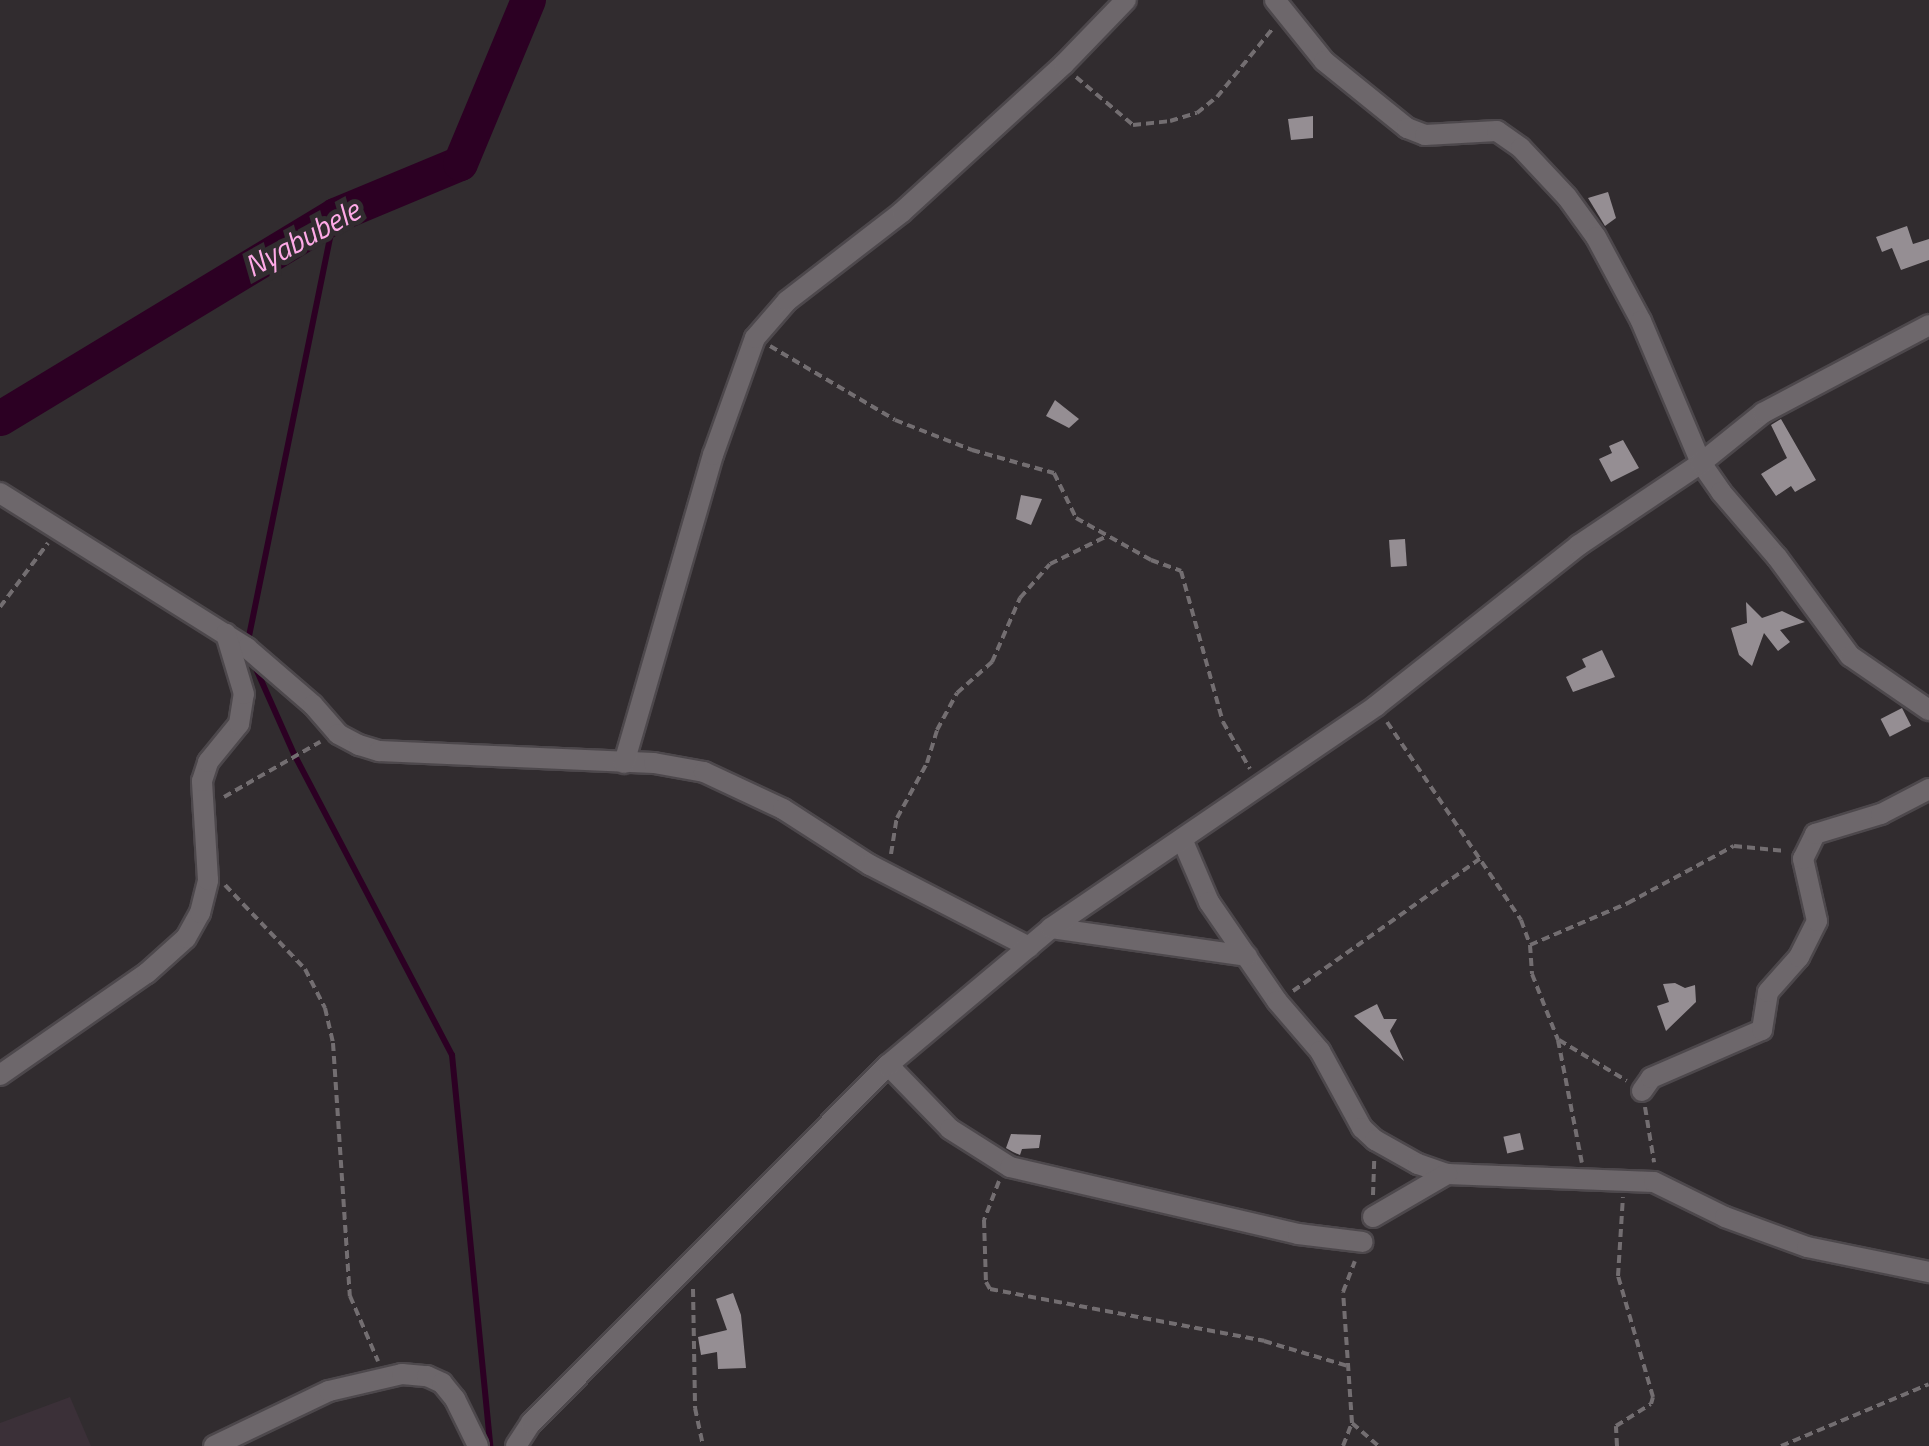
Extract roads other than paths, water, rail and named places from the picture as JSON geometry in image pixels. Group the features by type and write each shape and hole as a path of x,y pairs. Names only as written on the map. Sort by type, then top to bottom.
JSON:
{"street":[{"path":"624,763 724,422 755,338 787,301 902,212 1064,64 1126,0"},
{"path":"1281,6 1334,71 1380,102 1407,128 1425,135 1498,131 1521,148 1567,196 1596,237 1641,321 1701,463 1850,656 1929,710"},
{"path":"516,1446 532,1423 888,1065 1052,928 1376,706 1579,544 1701,463 1762,414 1929,325"},
{"path":"0,494 59,527 226,634 314,704 338,734 380,751 682,766 732,783 894,878 1029,947"},
{"path":"0,1074 147,973 186,938 200,913 208,880 202,781 208,762 238,724 244,694 226,634"},
{"path":"1642,1091 1651,1078 1762,1030 1768,992 1799,957 1817,921 1803,872 1815,834 1881,814 1929,790"},
{"path":"1182,839 1196,878 1276,1001 1320,1051 1362,1128 1375,1140 1418,1164 1447,1174 1654,1182 1725,1218 1807,1247 1929,1272"},
{"path":"1052,928 1247,956"},
{"path":"888,1065 950,1129 1010,1167 1298,1234 1362,1242"},
{"path":"1373,1217 1447,1174"},
{"path":"214,1446 329,1391 386,1378 427,1376 442,1384 455,1399 478,1446"}],"waterway":[{"name":"Nyabubele","path":"0,418 335,215 460,163 528,0"},
{"path":"247,646 335,215"},
{"path":"253,662 294,754 452,1055 490,1446"}]}
